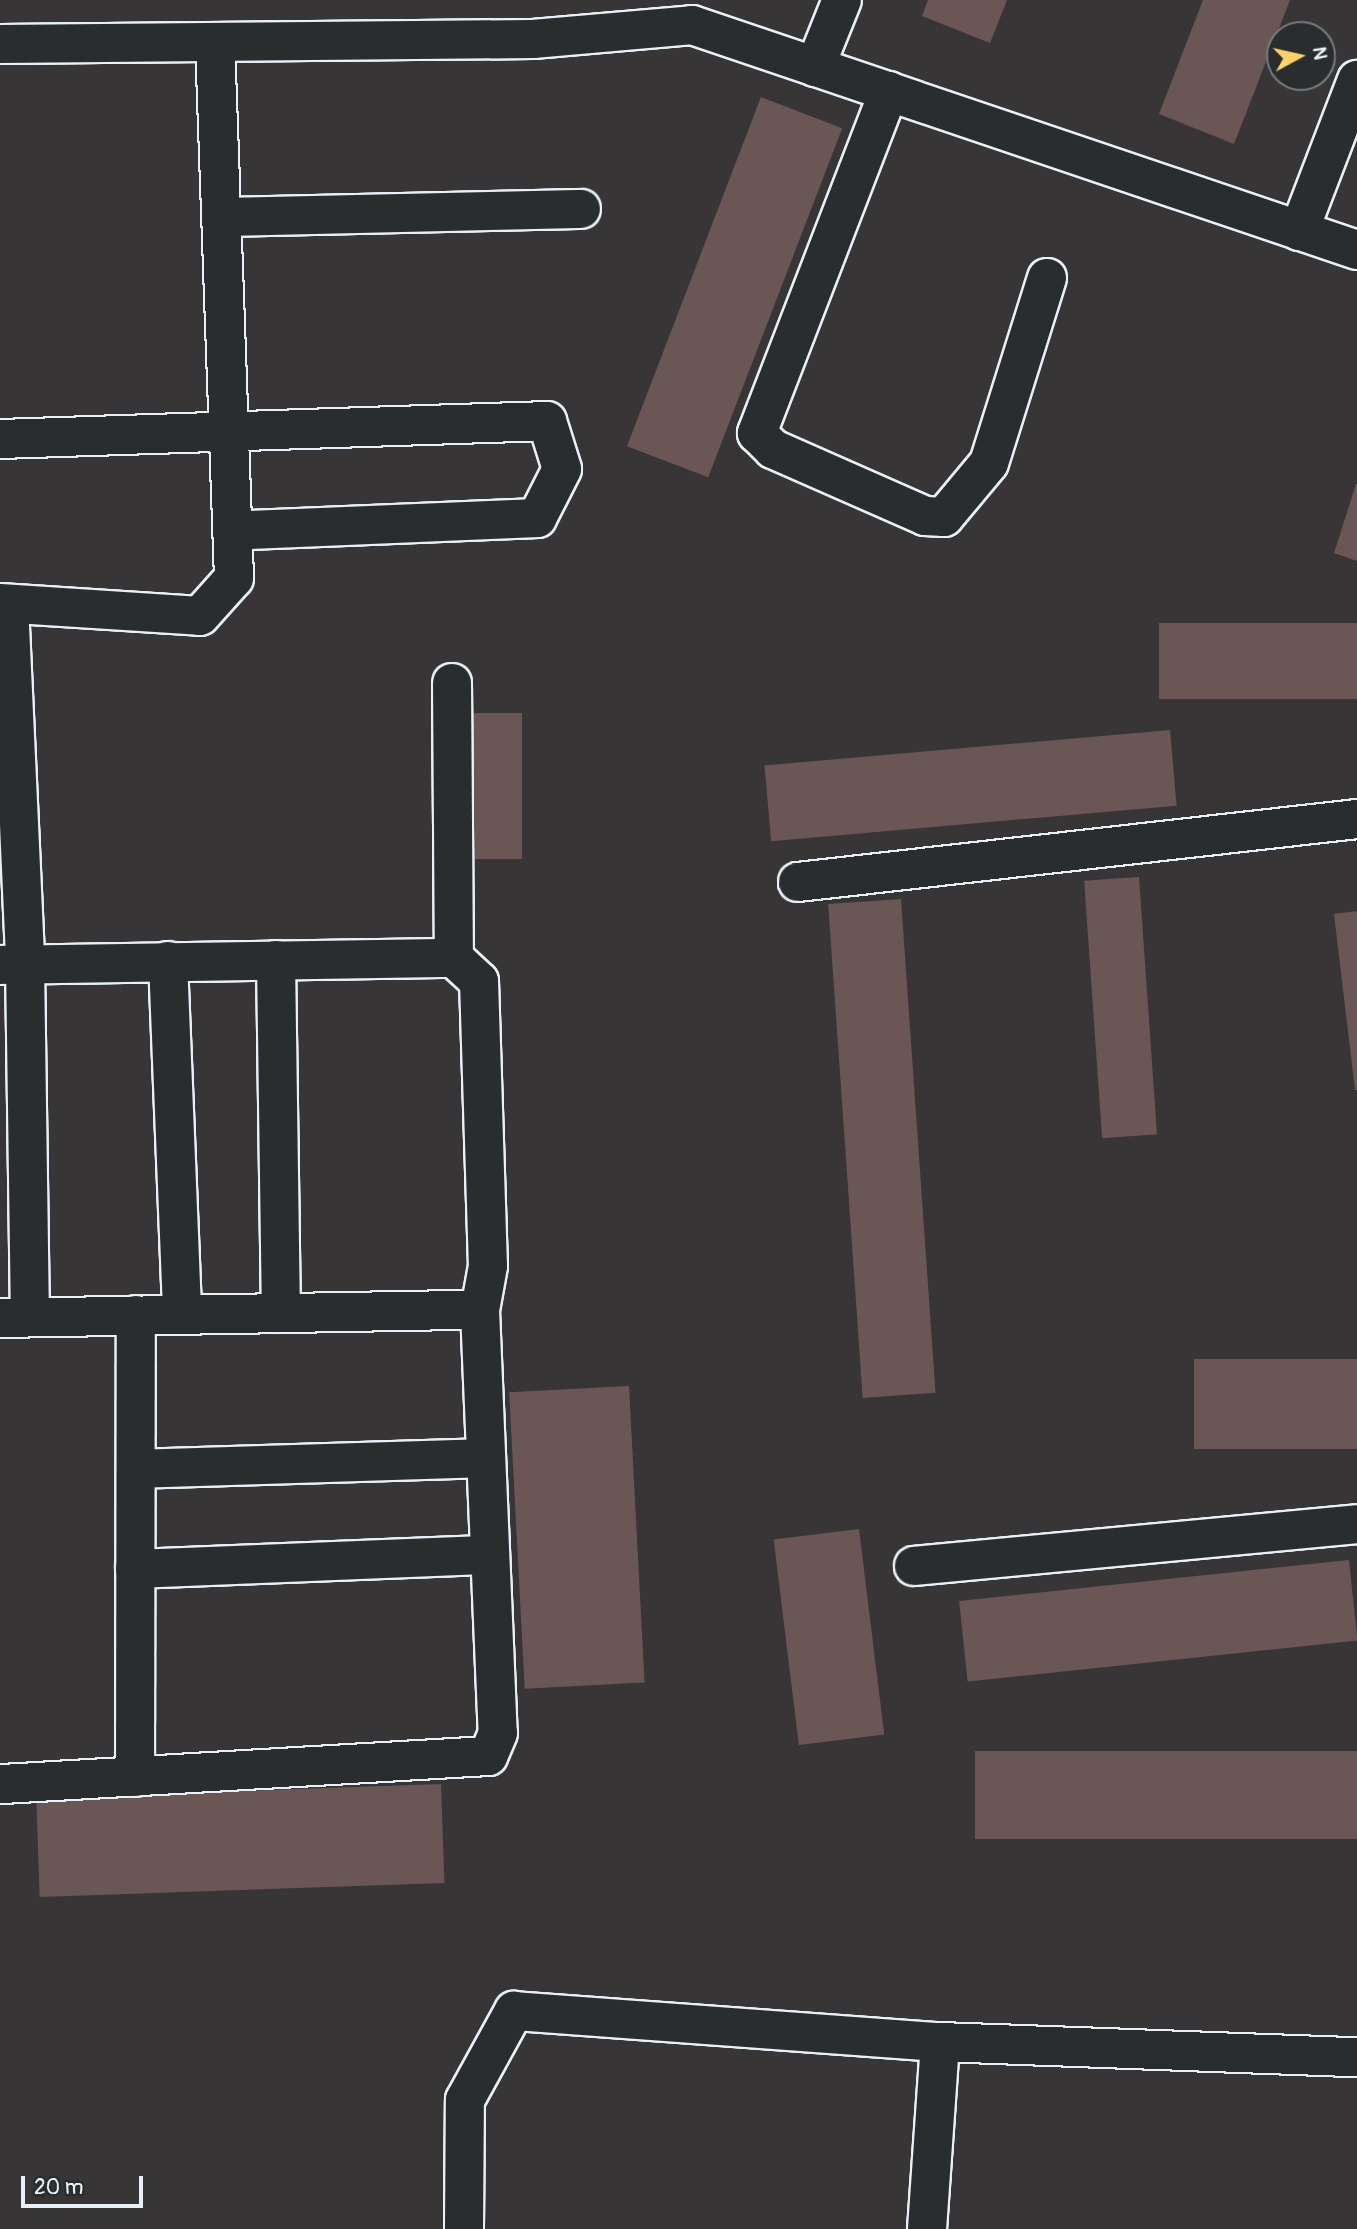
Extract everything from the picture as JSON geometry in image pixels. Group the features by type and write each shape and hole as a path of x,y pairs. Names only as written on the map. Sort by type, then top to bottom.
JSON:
{"street":[{"path":"815,67 842,0"},
{"path":"0,44 533,39 692,25 1357,250"},
{"path":"215,42 234,578 200,616 5,603 13,964 15,1317 480,1310"},
{"path":"1299,231 1357,80"},
{"path":"889,91 757,433 773,449 925,516 943,517 989,463 1047,278"},
{"path":"222,217 581,209"},
{"path":"0,439 229,429 547,421 562,469 537,518 232,531"},
{"path":"452,683 454,958"},
{"path":"798,882 1357,819"},
{"path":"0,1784 488,1756 498,1733 480,1310 488,1266 479,981 454,958 13,964"},
{"path":"276,960 281,1313"},
{"path":"169,961 182,1315"},
{"path":"135,1777 136,1315"},
{"path":"136,1469 486,1458"},
{"path":"914,1566 1357,1524"},
{"path":"135,1569 490,1555"},
{"path":"464,2229 465,2100 514,2011 940,2042 1357,2057"},
{"path":"927,2229 940,2042"}],"building":[{"path":"928,0 1007,0 990,43 922,16"},
{"path":"1203,0 1290,0 1282,21 1266,21 1266,62 1234,144 1159,114"},
{"path":"761,97 842,128 708,477 627,446"},
{"path":"1357,484 1357,561 1334,553"},
{"path":"1159,623 1357,623 1357,699 1159,699"},
{"path":"468,713 522,713 522,859 468,859"},
{"path":"1170,730 1177,806 771,841 765,765"},
{"path":"1139,877 1157,1134 1102,1138 1084,881"},
{"path":"901,899 936,1393 863,1398 828,904"},
{"path":"1357,911 1357,1090 1355,1090 1334,914"},
{"path":"1194,1359 1357,1359 1357,1449 1194,1449"},
{"path":"629,1386 645,1683 525,1689 509,1392"},
{"path":"859,1529 884,1734 799,1745 774,1539"},
{"path":"1349,1560 1357,1641 968,1682 959,1601"},
{"path":"975,1751 1357,1751 1357,1839 975,1839"},
{"path":"441,1784 444,1883 40,1897 36,1798"}]}
